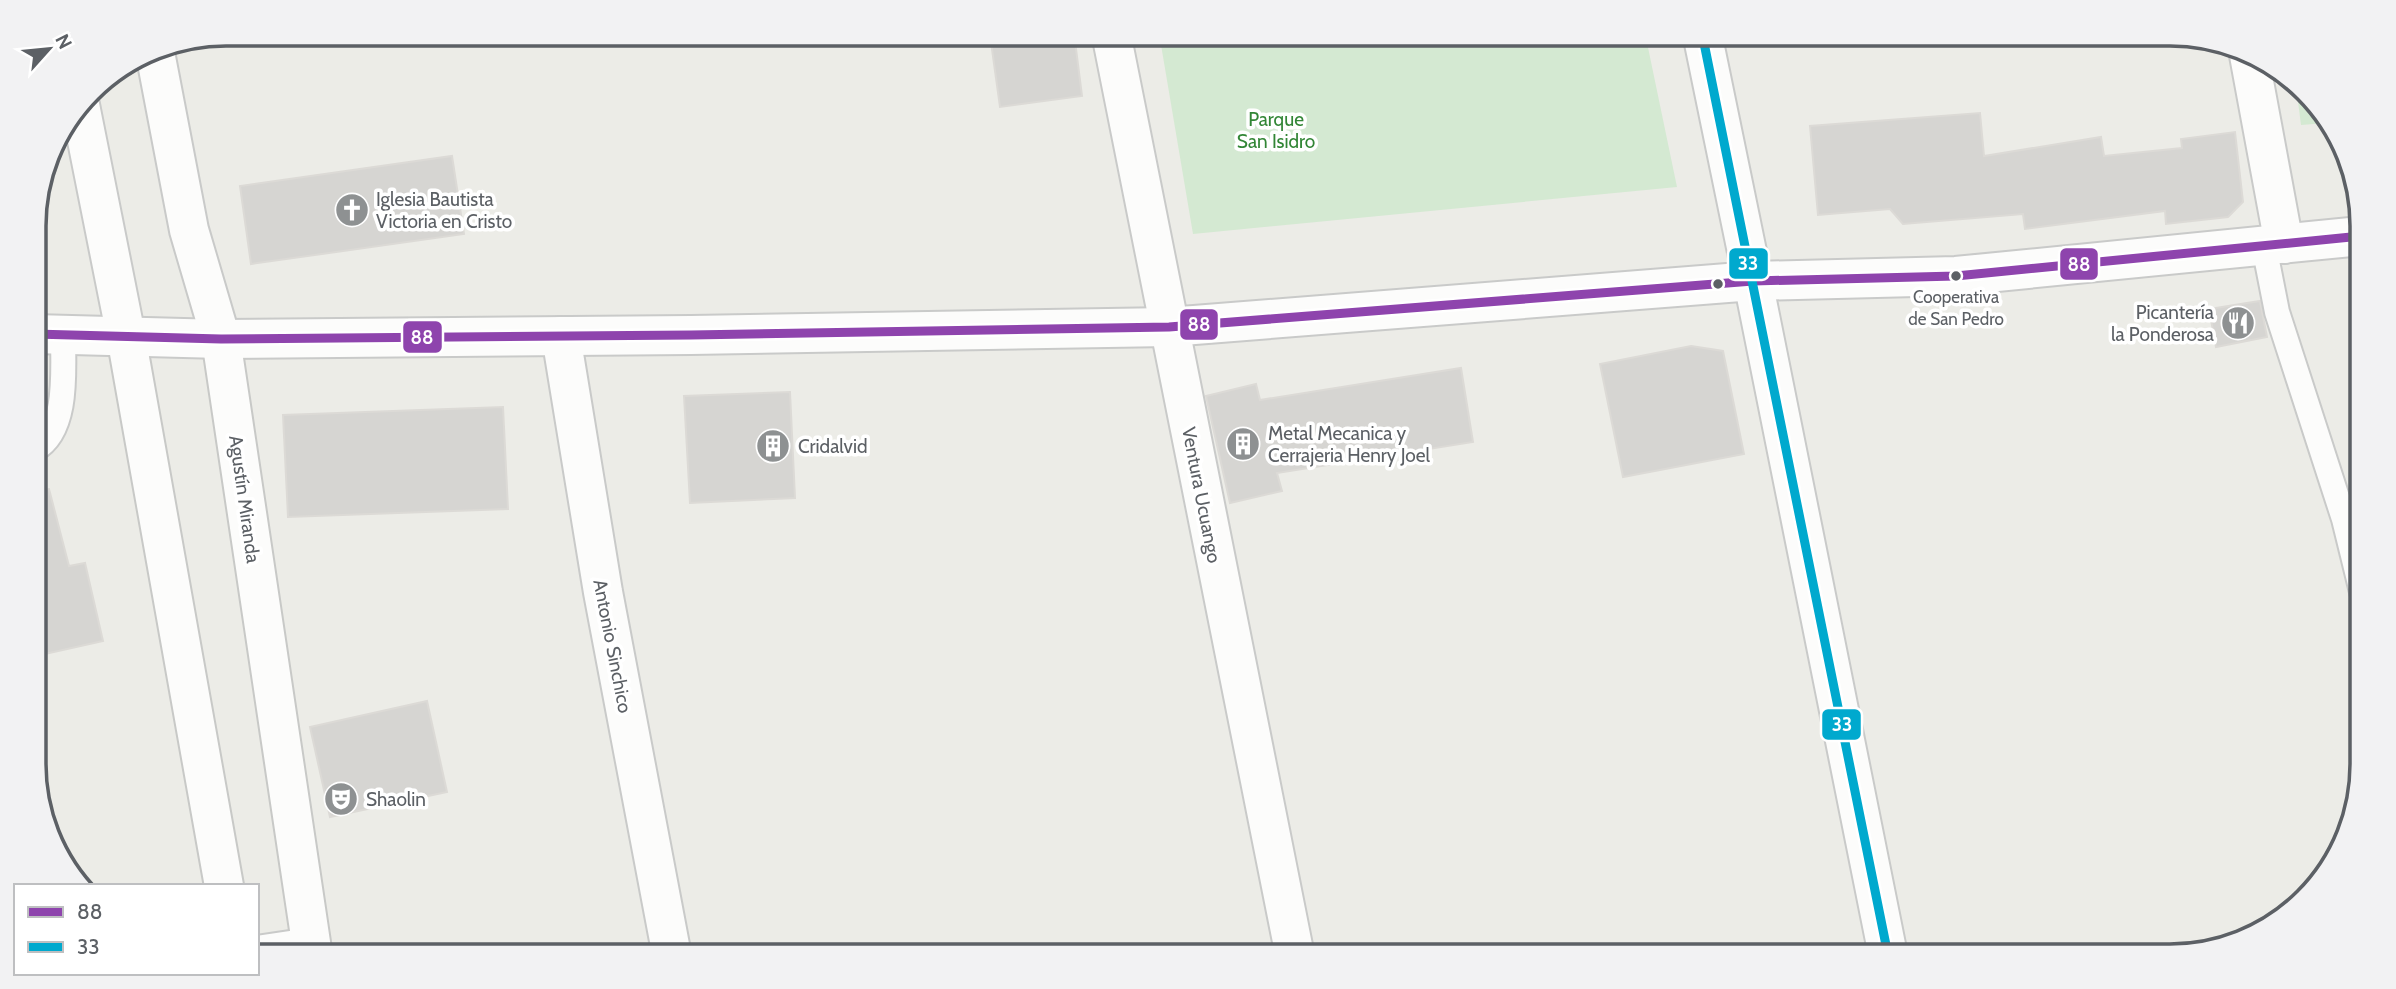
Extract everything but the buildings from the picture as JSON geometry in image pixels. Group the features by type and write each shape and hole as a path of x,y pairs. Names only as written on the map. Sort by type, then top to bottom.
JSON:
{"street":[{"name":"Ventura Ucuango","path":"1114,46 1292,943"},
{"path":"1705,46 1885,943"},
{"name":"Agustín Miranda","path":"156,59 189,230 221,339 311,944"},
{"path":"2250,64 2274,245"},
{"path":"82,117 126,336 224,884"},
{"path":"49,334 221,339 1169,327 1753,281 1956,276 2350,237"},
{"name":"Antonio Sinchico","path":"561,336 603,592 670,944"}],"lane":[{"path":"2274,245 2277,312 2350,544"},
{"path":"46,439 54,429 63,393 49,334"}],"green space":[{"name":"Parque San Isidro","path":"1161,46 1648,46 1677,187 1193,234"},
{"path":"2298,99 2319,124 2301,125"}],"transit line":[{"name":"33","path":"1705,46 1886,943"},
{"name":"88","path":"46,334 221,339 1169,327 1753,281 1956,276 2350,237"}],"place":[{"name":"Iglesia Bautista Victoria en Cristo","path":"352,210"},
{"name":"Cooperativa de San Pedro","path":"1956,276"},
{"name":"Picantería la Ponderosa","path":"2238,323"},
{"name":"Metal Mecanica y Cerrajeria Henry Joel","path":"1243,444"},
{"name":"Cridalvid","path":"773,446"},
{"name":"Shaolin","path":"341,799"}]}
